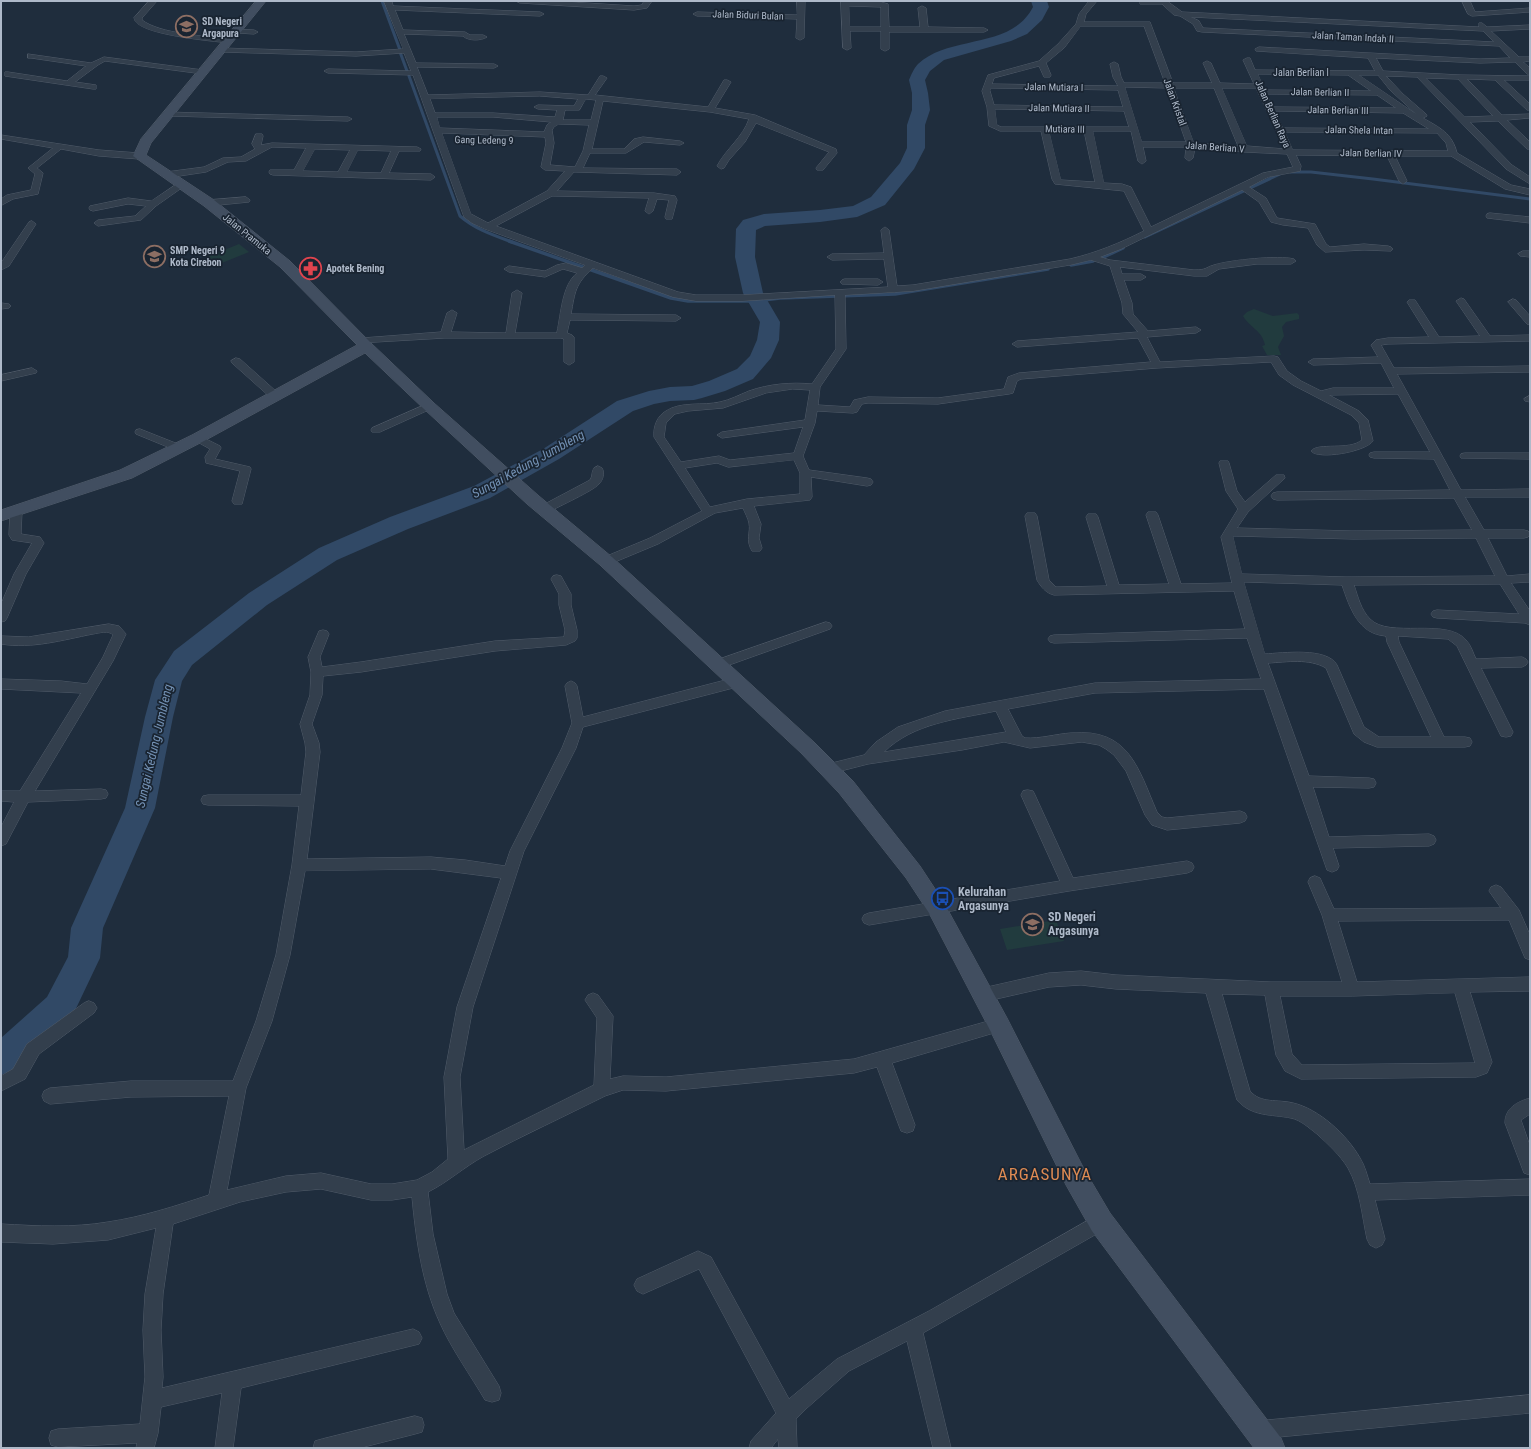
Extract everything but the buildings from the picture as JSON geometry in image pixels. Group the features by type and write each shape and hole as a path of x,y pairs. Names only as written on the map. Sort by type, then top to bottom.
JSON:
{"street":[{"path":"154,1 138,18 138,21 144,26 157,30 228,41"},
{"path":"2,138 111,155 139,156 146,142 262,1"},
{"path":"520,1 634,8 646,6 648,1"},
{"path":"800,38 801,1"},
{"path":"1143,1 1164,2 1177,14 1485,29 1530,27"},
{"name":"Jalan Kristal","path":"1143,1 1160,58 1191,145"},
{"path":"1466,1 1472,14 1485,29 1530,72"},
{"path":"1514,1 1528,12"},
{"path":"847,48 846,2 881,4 884,6 886,49"},
{"path":"991,107 986,91 992,76 1042,63 1061,46 1079,24 1083,14 1094,3"},
{"path":"540,14 495,8 389,4 432,115 464,212 471,218 488,227 587,268 684,297 742,298 840,294 892,285"},
{"path":"489,20 495,8"},
{"path":"922,8 924,29"},
{"path":"1472,14 1528,12"},
{"name":"Jalan Biduri Bulan","path":"697,14 800,17"},
{"name":"Jalan Taman Indah II","path":"1182,14 1196,23 1200,29 1322,44 1403,40 1499,44"},
{"path":"1079,24 1100,20 1147,18"},
{"path":"1314,21 1322,44"},
{"path":"1397,25 1403,40"},
{"path":"1518,28 1526,35"},
{"path":"847,29 984,30"},
{"path":"237,31 254,32"},
{"path":"400,32 438,32 465,34 468,37 483,37"},
{"path":"1259,49 1322,44 1371,56 1480,61 1530,59"},
{"path":"221,50 350,54 407,51"},
{"path":"31,56 92,65"},
{"path":"1371,56 1379,73 1423,116"},
{"path":"69,83 92,65 104,59 203,72"},
{"name":"Jalan Berlian Raya","path":"1245,188 1266,174 1297,169 1297,166 1279,130 1271,108 1247,60"},
{"path":"1042,63 1047,75"},
{"path":"1207,63 1244,150"},
{"path":"1114,64 1127,109 1140,144 1142,161"},
{"path":"328,71 494,66"},
{"name":"Jalan Berlian l","path":"1253,72 1349,72 1460,77 1530,78"},
{"path":"1349,72 1405,112 1439,131 1450,142 1453,154 1508,187 1530,192"},
{"path":"8,74 93,87"},
{"path":"1419,75 1509,167 1530,181"},
{"path":"1460,77 1530,147"},
{"path":"538,108 576,108 603,78"},
{"path":"1497,78 1530,108"},
{"path":"710,110 727,82"},
{"name":"Jalan Berlian II","path":"1169,85 1217,85 1262,89 1378,93"},
{"name":"Jalan Mutiara I","path":"988,86 1169,85"},
{"path":"424,96 540,94 600,98 751,116 754,119 831,149 833,153 820,168"},
{"path":"488,227 550,193 575,169 587,151 600,98"},
{"name":"Jalan Mutiara II","path":"991,107 1127,109"},
{"name":"Mutiara III","path":"991,107 995,128 1134,130"},
{"path":"561,108 558,121 550,126 548,130 550,143 544,167 676,172"},
{"name":"Jalan Berlian III","path":"1271,108 1405,112"},
{"path":"169,114 348,119"},
{"path":"432,115 493,116 594,123"},
{"path":"486,133 493,116"},
{"path":"1463,120 1530,116"},
{"path":"721,166 742,140 754,119"},
{"path":"1044,129 1058,182 1122,187 1130,190 1149,232"},
{"path":"436,130 548,135"},
{"path":"1088,130 1100,185"},
{"name":"Jalan Shela Intan","path":"1279,130 1439,131"},
{"path":"259,136 256,144 260,150"},
{"name":"Gang Ledeng 9","path":"440,139 528,141"},
{"path":"587,151 626,151 637,141 643,139 680,143"},
{"name":"Jalan Berlian V","path":"1140,144 1191,145 1244,150 1290,152"},
{"path":"166,175 206,169 226,160 243,159 272,145 417,149"},
{"path":"1189,158 1191,145"},
{"path":"296,173 312,146"},
{"path":"2,202 13,196 35,192 40,176 39,173 32,168 59,147"},
{"path":"341,175 355,147"},
{"path":"384,176 396,148"},
{"name":"Jalan Berlian IV","path":"1290,152 1453,154"},
{"path":"1390,154 1403,181"},
{"name":"Jalan Pramuka","path":"139,156 180,185 209,203 285,264 364,344 429,406 539,505 606,561 643,597 718,664 830,769 913,872 936,907 999,1025 1075,1177 1101,1222 1270,1448"},
{"path":"273,172 431,177"},
{"path":"98,223 138,218 153,204 180,185"},
{"path":"845,282 914,288 1091,258 1245,188 1263,200 1274,220 1280,222 1302,223 1312,226 1322,245 1328,250 1364,248 1388,249"},
{"path":"550,193 654,196 673,199 669,217"},
{"path":"649,211 654,196"},
{"path":"209,203 246,200"},
{"path":"93,208 128,201 153,204"},
{"path":"1490,216 1530,220"},
{"path":"138,218 146,224"},
{"path":"1,266 6,264 32,224"},
{"path":"885,230 892,285"},
{"path":"832,257 889,256"},
{"path":"1091,258 1114,264 1181,272 1207,273 1216,267 1257,261 1291,261"},
{"path":"1114,264 1120,277 1128,314 1143,334 1156,365"},
{"path":"509,270 545,274 551,273 562,266 587,268"},
{"path":"561,335 571,289 577,277 587,268"},
{"path":"1120,277 1141,277"},
{"path":"510,336 518,293"},
{"path":"606,561 660,538 708,512 727,506 806,497 805,473 798,456 810,423 815,387 841,349 840,294"},
{"path":"1461,301 1487,339"},
{"path":"1412,302 1436,340"},
{"path":"1513,302 1530,322"},
{"path":"445,335 452,313"},
{"path":"566,317 676,318"},
{"path":"1017,344 1143,334 1174,328 1196,330"},
{"path":"1,618 20,574 38,543 33,538 16,537 8,514 113,479 179,448 364,344 445,335 554,337 561,335 569,337 569,362"},
{"path":"1530,338 1379,342 1376,345 1392,371 1480,534 1503,580 1530,620"},
{"path":"812,408 852,410 858,402 868,400 943,401 1009,391 1012,379 1019,376 1156,365 1274,359 1284,373 1297,383 1355,413 1364,422 1368,441 1365,444 1350,449 1316,451"},
{"path":"1312,362 1385,360"},
{"path":"236,361 274,395"},
{"path":"1392,371 1530,369"},
{"path":"1,378 32,371"},
{"path":"708,512 659,438 658,432 661,422 670,413 682,408 697,408 724,404 758,392 778,387 815,387"},
{"path":"1318,394 1333,391 1402,391"},
{"path":"376,430 429,406"},
{"path":"722,435 810,423"},
{"path":"140,432 179,448"},
{"path":"198,438 216,448 210,456 210,461 246,469 238,501"},
{"path":"1374,455 1437,456"},
{"path":"678,466 719,459 728,464 798,456"},
{"path":"1465,456 1530,456"},
{"path":"1224,463 1232,491 1244,508"},
{"path":"539,505 594,483 598,477 598,470"},
{"path":"805,473 868,482"},
{"path":"1280,478 1244,508 1229,532 1227,541 1252,633 1332,866"},
{"path":"1277,496 1530,493"},
{"path":"747,503 755,524 753,538 756,548"},
{"path":"1152,515 1176,588"},
{"path":"1031,516 1043,580 1049,588 1054,591 1176,588 1237,582 1503,580 1530,578"},
{"path":"1092,518 1114,590"},
{"path":"1229,532 1353,535 1524,534"},
{"path":"317,672 361,667 495,646 566,641 571,638 571,630 565,605 565,594 557,579"},
{"path":"1347,580 1362,621 1373,629 1450,635 1462,643 1506,732"},
{"path":"1437,614 1530,620"},
{"path":"718,664 826,626"},
{"path":"1,640 11,642 29,642 100,628 115,629 120,634 109,658 24,797 1,840"},
{"path":"1391,631 1394,642 1440,742"},
{"path":"1054,639 1252,633"},
{"path":"216,1201 238,1088 264,1021 283,956 299,865 313,752 306,724 317,692 317,672 314,657 323,634"},
{"path":"1261,659 1307,657 1322,659 1327,662 1331,665 1356,726 1369,738 1377,742 1465,742"},
{"path":"1473,664 1522,662"},
{"path":"578,723 737,682"},
{"path":"1,684 54,685 90,689"},
{"path":"868,759 881,746 903,731 916,725 945,716 1095,688 1269,684"},
{"path":"456,1163 452,1077 464,1014 518,851 569,748 578,723 572,686"},
{"path":"1000,706 1016,738"},
{"path":"830,769 868,759 956,746 1004,737 1016,738 1028,743 1070,738 1096,739 1104,741 1121,752 1126,759 1154,819 1160,823 1167,824 1240,817"},
{"path":"1304,781 1369,784"},
{"path":"1,796 24,797 101,794"},
{"path":"1028,795 1069,885"},
{"path":"208,800 307,801"},
{"path":"1324,843 1429,840"},
{"path":"299,865 431,863 510,873"},
{"path":"869,919 1069,885 1187,867"},
{"path":"1315,882 1329,915 1352,989"},
{"path":"1496,891 1514,914 1530,953"},
{"path":"1329,915 1514,914"},
{"path":"983,994 1049,980 1081,978 1116,982 1271,989 1461,987 1530,984"},
{"path":"1212,986 1243,1095 1247,1101 1255,1106 1294,1111 1309,1117 1326,1132 1354,1162 1365,1192 1376,1239"},
{"path":"1271,989 1284,1055 1295,1070 1301,1072 1476,1070 1481,1068 1484,1062 1461,987"},
{"path":"593,1000 605,1016 602,1089"},
{"path":"1,1084 19,1074 33,1048 89,1008"},
{"path":"1,1233 53,1235 108,1231 164,1218 216,1201 260,1189 311,1182 321,1182 371,1192 392,1192 419,1188 438,1178 456,1163 602,1089 623,1083 666,1084 854,1066 999,1025"},
{"path":"882,1058 907,1126"},
{"path":"50,1096 131,1089 238,1088"},
{"path":"1530,1106 1523,1108 1513,1117 1513,1123 1530,1167"},
{"path":"1365,1192 1530,1187"},
{"path":"419,1188 424,1234 438,1294 447,1318 492,1393"},
{"path":"58,1438 147,1440 154,1377 152,1330 154,1294 165,1224 164,1218"},
{"path":"758,1448 800,1401 843,1365 913,1328 1101,1222"},
{"path":"643,1285 692,1262 702,1260 710,1271 787,1414 788,1448"},
{"path":"913,1328 942,1448"},
{"path":"152,1400 413,1338"},
{"path":"224,1448 233,1381"},
{"path":"1258,1430 1530,1404"},
{"path":"322,1448 415,1425"}],"green space":[{"path":"239,244 249,252 217,265 207,257"},
{"path":"1254,309 1273,316 1297,313 1299,315 1299,319 1286,322 1282,327 1284,336 1278,347 1281,355 1267,355 1262,346 1265,345 1259,332 1243,316 1247,312"},
{"path":"1056,920 1064,941 1007,950 1000,929"}],"waterway":[{"path":"382,1 400,50"},
{"name":"Sungai Kedung Jumbleng","path":"1,1059 59,1008 84,958 87,928 140,808 159,717 169,680 183,658 258,599 328,554 399,523 482,492 551,454 625,406 649,398 670,394 694,393 717,386 745,374 760,358 768,340 770,322 753,293 745,257 746,229 750,224 764,220 820,216 857,211 878,201 908,165 916,148 916,125 921,110 920,93 917,80 923,68 938,57 1005,38 1021,31 1036,17 1041,7 1039,1"},
{"path":"400,52 407,71"},
{"path":"409,76 460,216 478,228 512,242"},
{"path":"1291,172 1311,172 1373,179 1530,199"},
{"path":"1145,237 1280,174"},
{"path":"509,241 671,298 688,301 757,301 780,298 895,294 1048,269"},
{"path":"1097,260 1123,248"},
{"path":"1071,265 1093,261"}],"place":[{"name":"SD Negeri Argapura","path":"186,27"},
{"name":"SMP Negeri 9 Kota Cirebon","path":"154,256"},
{"name":"Apotek Bening","path":"310,268"},
{"name":"Kelurahan Argasunya","path":"943,899"},
{"name":"SD Negeri Argasunya","path":"1032,924"}],"district":[{"name":"ARGASUNYA","path":"1045,1174"}]}
